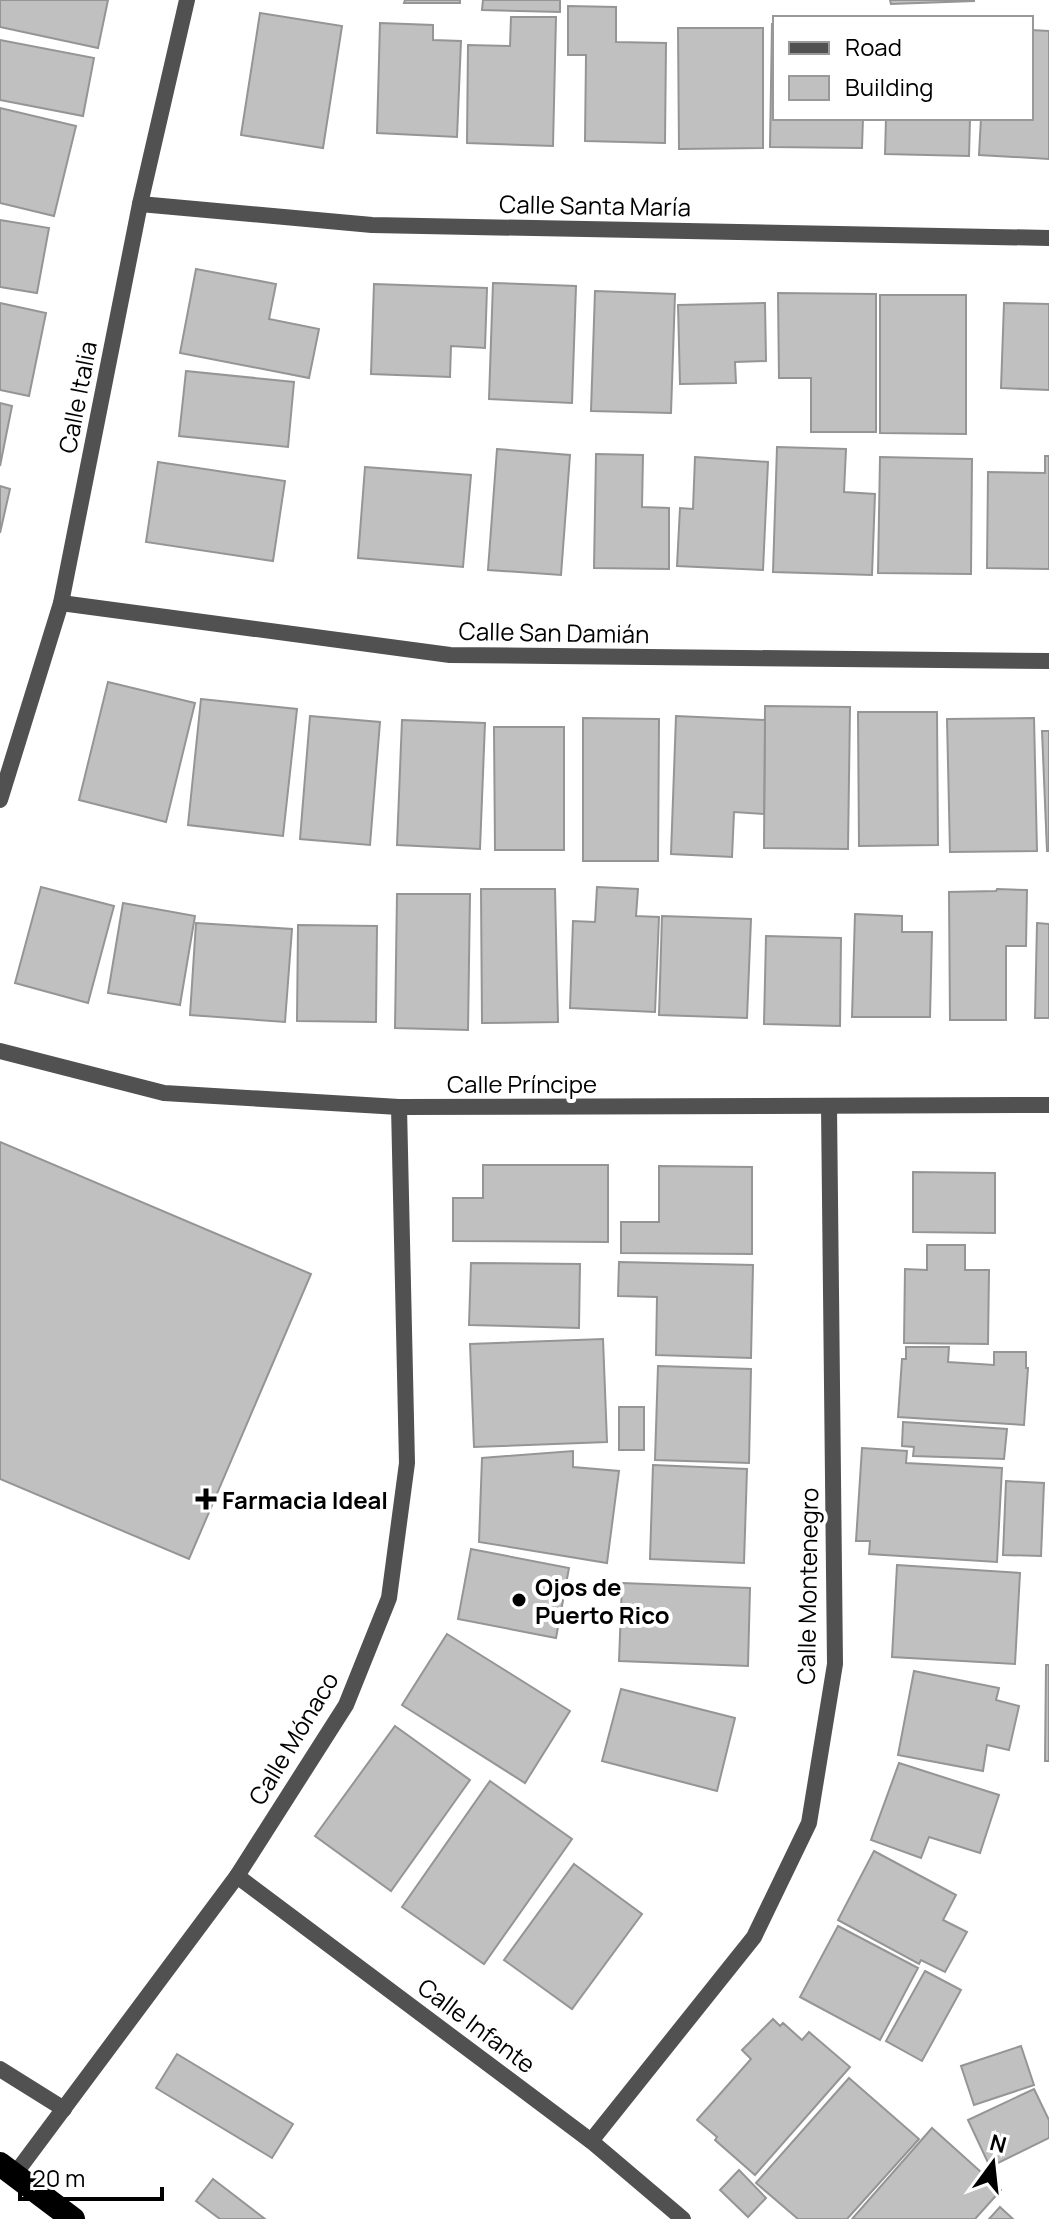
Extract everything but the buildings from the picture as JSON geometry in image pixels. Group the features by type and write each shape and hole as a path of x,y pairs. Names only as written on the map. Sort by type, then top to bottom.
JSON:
{"highway":[{"path":"8,2169 73,2219"}],"street":[{"name":"Calle Italia","path":"0,800 61,603 140,204 187,0"},
{"name":"Calle Santa María","path":"140,204 372,225 1049,238"},
{"name":"Calle San Damián","path":"61,603 450,655 1049,661"},
{"name":"Calle Príncipe","path":"0,1051 164,1093 399,1107 1049,1105"},
{"name":"Calle Montenegro","path":"591,2141 754,1937 809,1823 835,1664 829,1106"},
{"name":"Calle Mónaco","path":"8,2169 64,2109 237,1876 346,1705 389,1598 407,1463 399,1107"},
{"name":"Calle Infante","path":"237,1876 591,2141 683,2219"},
{"path":"0,2069 64,2109"}],"place":[{"name":"Farmacia Ideal","path":"206,1499"},
{"name":"Ojos de Puerto Rico","path":"519,1600"}]}
